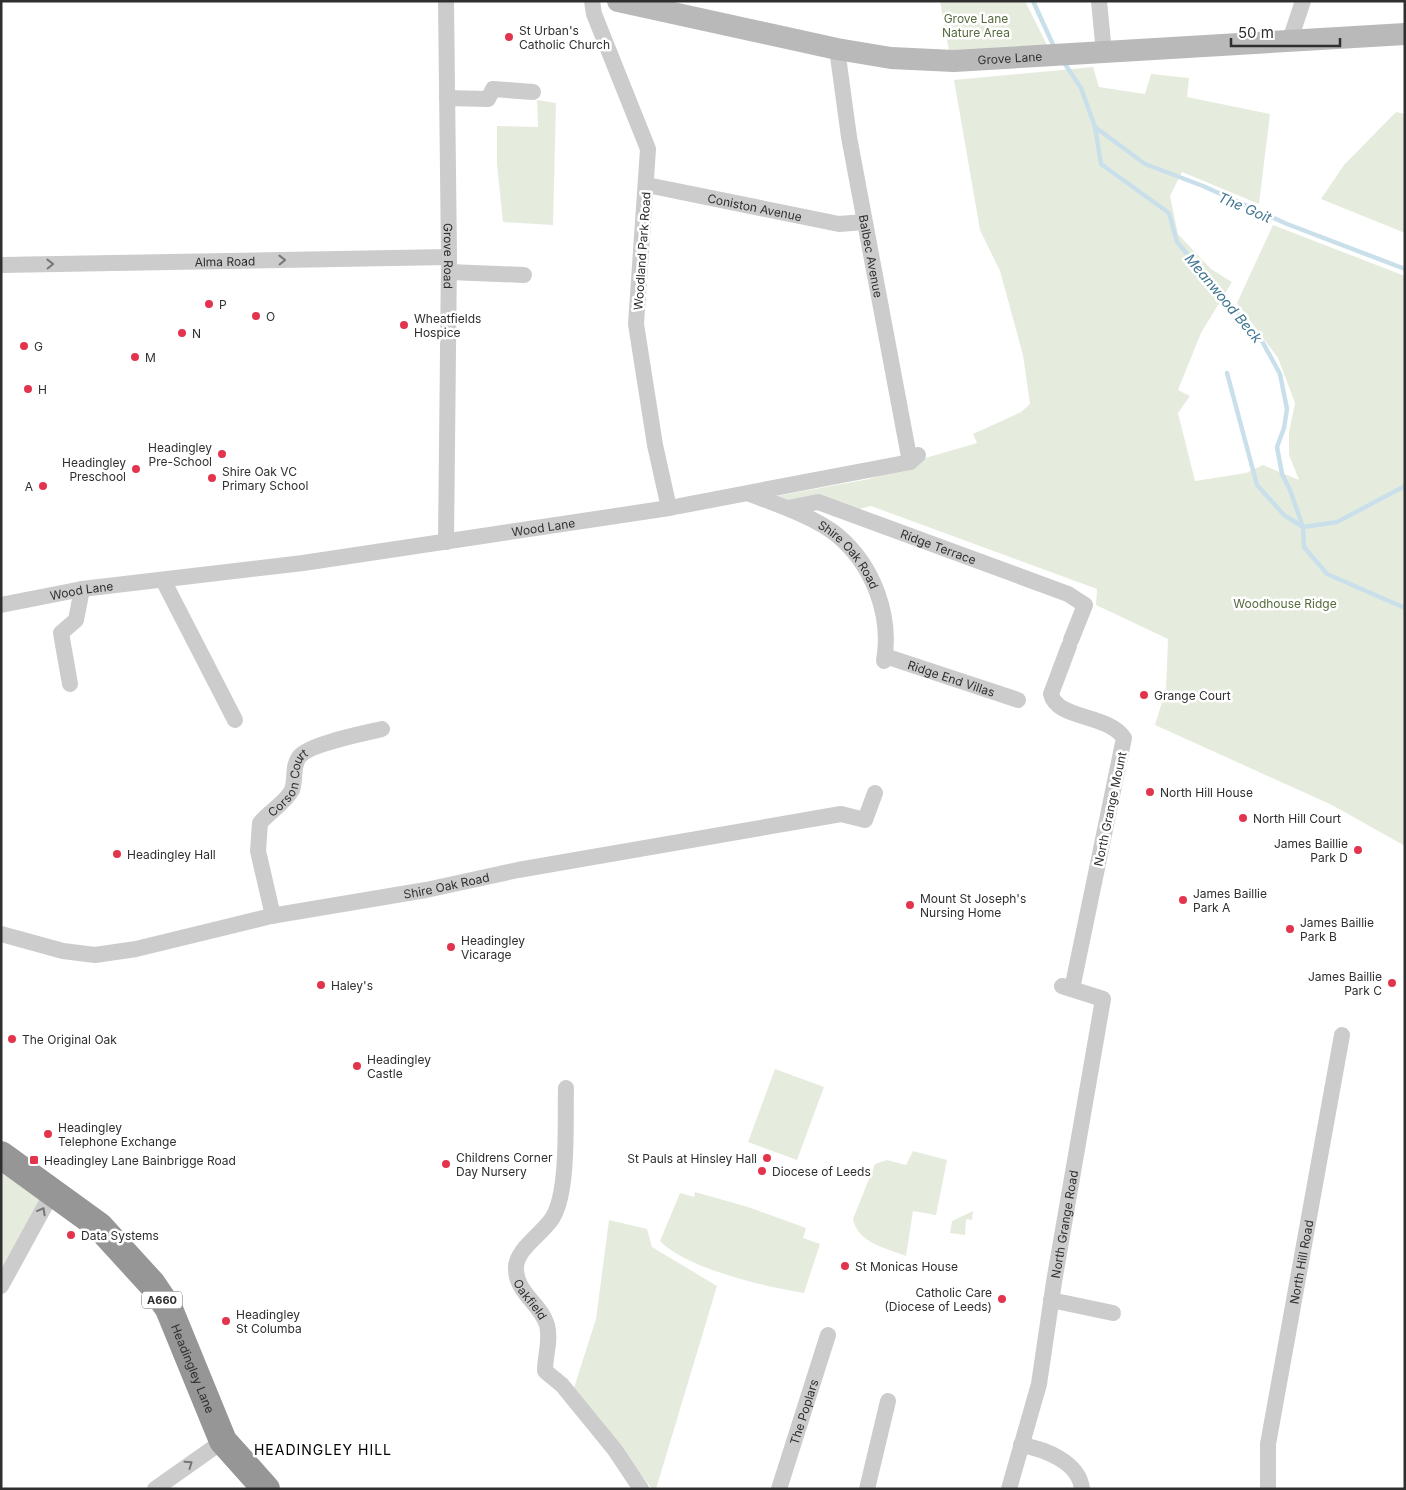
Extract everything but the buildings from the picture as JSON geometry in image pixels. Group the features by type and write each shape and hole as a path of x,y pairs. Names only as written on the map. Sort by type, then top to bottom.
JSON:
{"highway":[{"name":"Headingley Lane","path":"1,1155 99,1226 152,1284 168,1309 223,1441 266,1489"}],"main road":[{"name":"Grove Lane","path":"618,1 837,49 891,58 954,61 1405,34"}],"street":[{"name":"Grove Road","path":"446,1 449,265 446,542"},
{"name":"Woodland Park Road","path":"592,1 594,14 648,149 636,324 655,445 669,508"},
{"path":"1099,1 1104,53"},
{"path":"1290,40 1303,1"},
{"name":"Balbec Avenue","path":"837,49 849,137 864,222 914,459"},
{"path":"447,98 488,99 493,89 533,92"},
{"name":"Coniston Avenue","path":"647,184 839,224 864,222"},
{"name":"Alma Road","path":"1,265 449,265 524,275"},
{"name":"Wood Lane","path":"1,605 82,589 446,542 669,508 750,494 914,459"},
{"name":"Shire Oak Road","path":"750,494 788,508 836,534 855,554 870,577 884,614 884,659"},
{"name":"Ridge Terrace","path":"788,508 818,502 1068,594 1085,605"},
{"path":"163,580 236,720"},
{"path":"70,684 61,633 76,620 82,589"},
{"name":"North Grange Mount","path":"1067,988 1124,738 1114,727 1062,709 1053,702 1053,689 1085,605"},
{"name":"Ridge End Villas","path":"884,659 1018,700"},
{"name":"Corson Court","path":"273,916 258,851 260,822 288,798 293,788 295,763 300,755 329,742 382,729"},
{"name":"Shire Oak Road","path":"1,934 63,951 95,955 136,948 273,916 426,890 518,870 841,814 865,820 875,793"},
{"name":"North Grange Road","path":"1009,1489 1039,1384 1051,1300 1103,999 1067,988"},
{"name":"North Hill Road","path":"1268,1489 1268,1444 1342,1035"},
{"name":"Oakfield","path":"566,1088 562,1194 554,1216 519,1257 516,1269 517,1277 528,1298 547,1324 549,1342 545,1371 562,1385 615,1450 641,1489"},
{"path":"1,1286 53,1191"},
{"path":"1051,1300 1113,1314"},
{"name":"The Poplars","path":"780,1489 828,1335"},
{"path":"867,1489 888,1401"},
{"path":"155,1488 223,1441"},
{"path":"1021,1445 1039,1448 1072,1467 1080,1477 1082,1489"}],"green space":[{"name":"Grove Lane Nature Area","path":"940,1 1025,1 1047,45 949,51"},
{"name":"Woodhouse Ridge","path":"1093,67 1099,87 1145,94 1151,74 1189,78 1187,97 1270,114 1259,204 1182,172 1170,196 1178,234 1211,269 1232,282 1201,333 1178,390 1190,396 1178,413 1195,481 1246,473 1263,465 1299,480 1289,455 1289,432 1295,403 1278,358 1237,303 1273,225 1405,276 1405,846 1332,805 1155,725 1166,689 1168,639 1096,605 1097,589 871,506 859,509 788,501 777,496 869,479 911,465 922,459 977,443 973,434 1021,412 1030,404 1023,355 1000,271 980,230 954,80"},
{"path":"537,100 556,103 553,225 503,222 497,164 497,126 538,127"},
{"path":"1396,112 1405,114 1405,233 1321,199 1344,165"},
{"path":"775,1069 824,1087 797,1160 748,1142"},
{"path":"913,1151 947,1160 936,1215 913,1211 906,1256 874,1244 861,1234 853,1219 875,1164 887,1160 906,1165"},
{"path":"1,1172 46,1203 1,1284"},
{"path":"695,1192 748,1207 806,1228 803,1238 820,1244 804,1293 749,1281 707,1268 672,1251 660,1241 680,1193 694,1197"},
{"path":"973,1211 972,1220 966,1219 965,1235 950,1233 952,1221"},
{"path":"609,1220 647,1229 652,1247 717,1286 656,1489 652,1489 578,1392 573,1391 596,1319"}],"waterway":[{"name":"Meanwood Beck","path":"1033,1 1055,49"},
{"name":"Meanwood Beck","path":"1063,61 1081,88 1095,127 1101,164 1169,213 1177,242 1262,341 1280,374 1287,409 1284,428 1277,447 1282,474 1290,490 1303,527 1304,547 1327,574 1405,608"},
{"name":"The Goit","path":"1095,127 1145,164 1203,186 1287,224 1405,269"},
{"path":"1227,373 1257,485 1284,515 1303,527 1337,522 1405,486"}],"place":[{"name":"St Urban's Catholic Church","path":"509,37"},
{"name":"P","path":"209,304"},
{"name":"O","path":"256,316"},
{"name":"Wheatfields Hospice","path":"404,325"},
{"name":"N","path":"182,333"},
{"name":"G","path":"24,346"},
{"name":"M","path":"135,357"},
{"name":"H","path":"28,389"},
{"name":"Headingley Pre-School","path":"222,454"},
{"name":"Headingley Preschool","path":"136,469"},
{"name":"Shire Oak VC Primary School","path":"212,478"},
{"name":"A","path":"43,486"},
{"name":"Grange Court","path":"1144,695"},
{"name":"North Hill House","path":"1150,792"},
{"name":"North Hill Court","path":"1243,818"},
{"name":"James Baillie Park D","path":"1358,850"},
{"name":"Headingley Hall","path":"117,854"},
{"name":"James Baillie Park A","path":"1183,900"},
{"name":"Mount St Joseph's Nursing Home","path":"910,905"},
{"name":"James Baillie Park B","path":"1290,929"},
{"name":"Headingley Vicarage","path":"451,947"},
{"name":"James Baillie Park C","path":"1392,983"},
{"name":"Haley's","path":"321,985"},
{"name":"The Original Oak","path":"12,1039"},
{"name":"Headingley Castle","path":"357,1066"},
{"name":"Headingley Telephone Exchange","path":"48,1134"},
{"name":"St Pauls at Hinsley Hall","path":"767,1158"},
{"name":"Headingley Lane Bainbrigge Road","path":"34,1160"},
{"name":"Childrens Corner Day Nursery","path":"446,1164"},
{"name":"Diocese of Leeds","path":"762,1171"},
{"name":"Data Systems","path":"71,1235"},
{"name":"St Monicas House","path":"845,1266"},
{"name":"Catholic Care (Diocese of Leeds)","path":"1002,1299"},
{"name":"Headingley St Columba","path":"226,1321"}],"district":[{"name":"HEADINGLEY HILL","path":"323,1449"}]}
